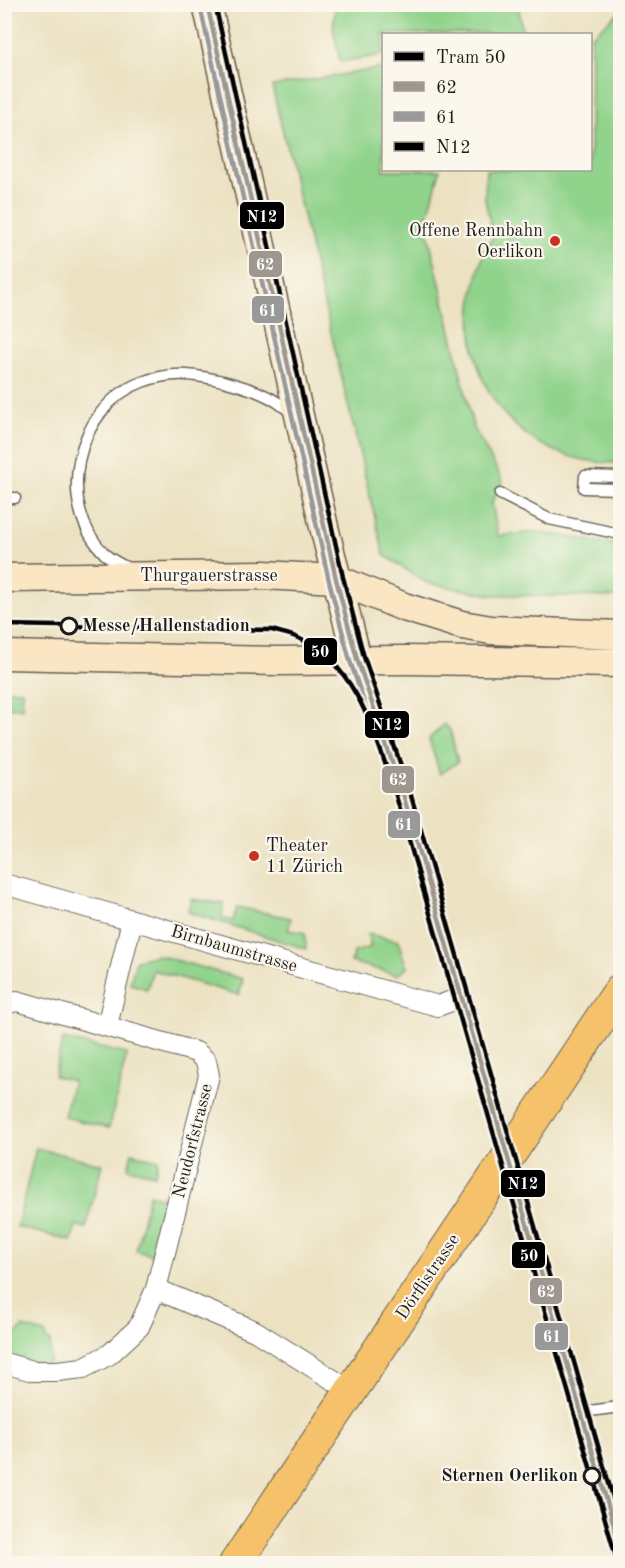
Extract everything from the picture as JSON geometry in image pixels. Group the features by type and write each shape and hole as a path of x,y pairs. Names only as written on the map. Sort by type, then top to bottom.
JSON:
{"main road":[{"path":"207,4 299,420 357,659"},
{"name":"Thurgauerstrasse","path":"4,578 264,574 336,579 404,607 481,628 534,633 621,635"},
{"path":"4,655 276,661 357,659 621,663"},
{"name":"Dörflistrasse","path":"235,1563 621,990"}],"street":[{"path":"357,659 403,794 621,1547"},
{"name":"Birnbaumstrasse","path":"4,884 438,1006 462,997"},
{"path":"107,1026 132,920"},
{"name":"Neudorfstrasse","path":"4,1004 17,1001 196,1052 206,1060 210,1075 156,1289 138,1328 110,1354 83,1368 33,1371 4,1363"},
{"path":"156,1289 255,1330 351,1391"}],"lane":[{"path":"153,576 130,569 106,554 92,538 82,515 77,494 80,451 88,431 109,404 141,382 171,375 193,374 267,395 281,402 299,420"},
{"path":"621,477 585,476 584,488 621,489"},
{"path":"500,494 549,519 621,534"},
{"path":"582,1412 621,1407"}],"green space":[{"path":"336,5 518,5 522,28 517,33 382,33 382,55 340,62 333,27"},
{"name":"Offene Rennbahn Oerlikon","path":"620,11 620,463 586,460 555,451 528,436 506,416 489,391 477,363 472,331 476,281 482,258 493,237 485,199 486,171 592,171 592,35"},
{"path":"382,68 382,171 440,171 426,224 473,426 503,481 492,502 498,536 535,532 614,544 620,548 620,597 491,595 427,583 384,555 272,86"},
{"path":"5,690 22,690 22,708 5,707"},
{"path":"444,724 450,730 458,762 440,774 429,739"},
{"path":"191,899 224,904 222,918 233,921 237,907 291,918 288,930 305,933 306,949 188,912"},
{"path":"368,934 398,941 407,968 397,975 351,962 354,952 371,947"},
{"path":"157,955 243,979 239,995 153,970 147,989 130,984 136,960"},
{"path":"63,1039 127,1054 109,1128 64,1117 73,1081 54,1076"},
{"path":"36,1148 102,1164 86,1228 76,1225 72,1241 17,1227"},
{"path":"132,1153 158,1160 155,1174 128,1168"},
{"path":"149,1194 169,1199 156,1256 136,1251"},
{"path":"23,1327 45,1333 46,1340 50,1341 50,1363 41,1365 5,1354 5,1348 12,1332 17,1333"}],"tram line":[{"name":"50","path":"4,625 272,630 295,637 318,649 349,683 371,724 394,789 618,1564"}],"transit line":[{"name":"62","path":"207,4 336,579 357,659 403,794 620,1547"},
{"name":"N12","path":"215,4 343,577 364,657 410,792 620,1522"},
{"name":"61","path":"200,6 329,581 350,661 396,796 613,1549"}],"place":[{"name":"Offene Rennbahn Oerlikon","path":"555,241"},
{"name":"Messe/Hallenstadion","path":"69,626"},
{"name":"Theater 11 Zürich","path":"254,856"},
{"name":"Sternen Oerlikon","path":"592,1476"}]}
